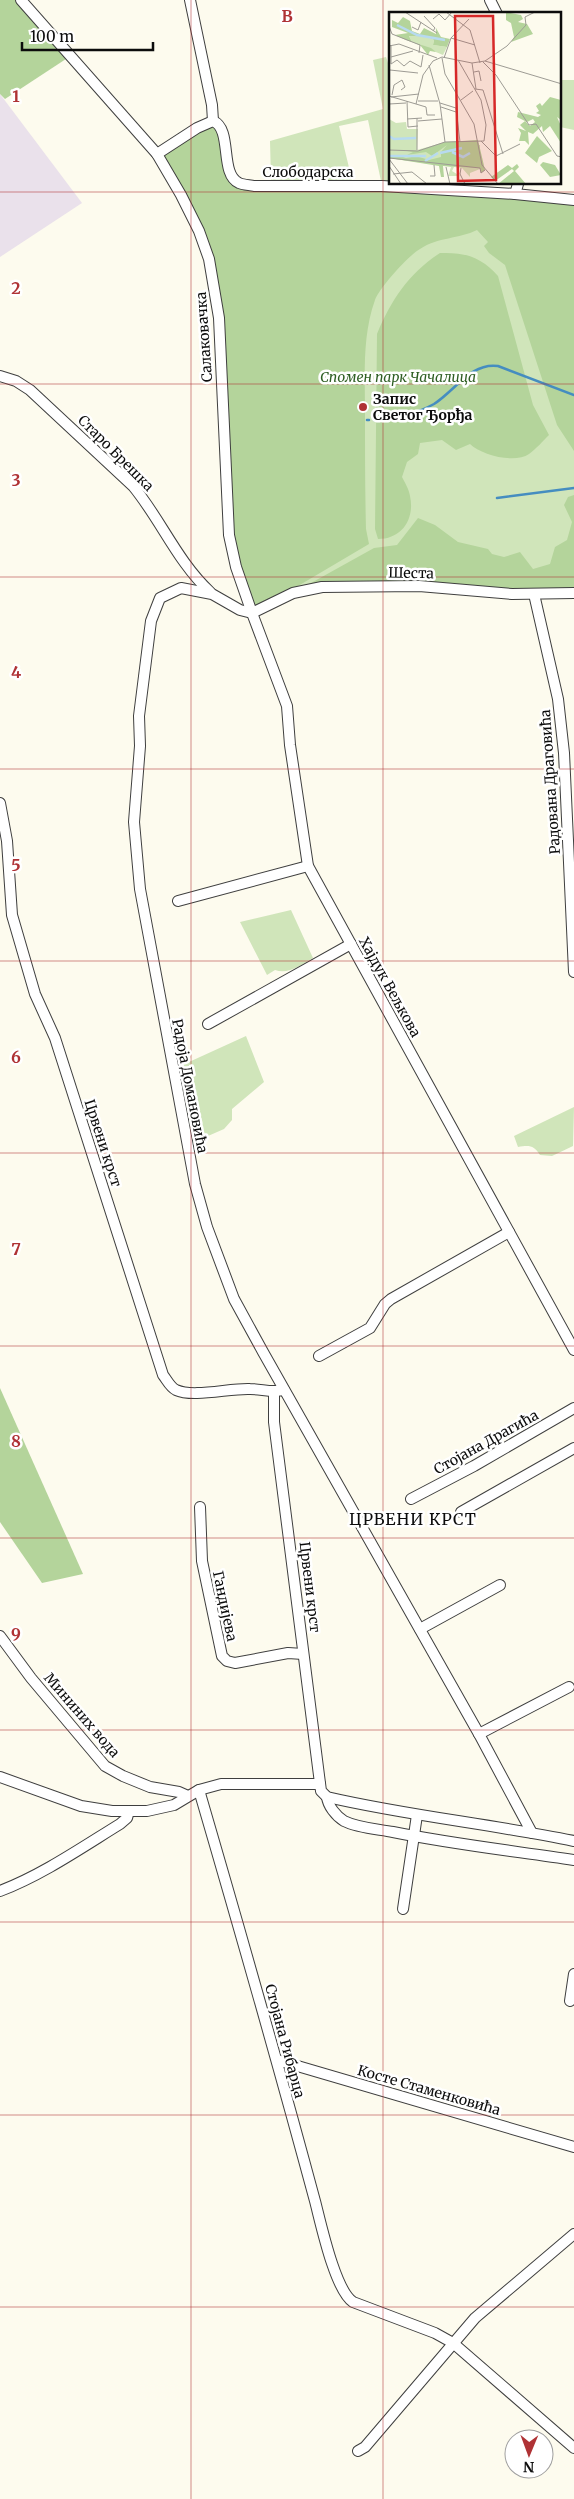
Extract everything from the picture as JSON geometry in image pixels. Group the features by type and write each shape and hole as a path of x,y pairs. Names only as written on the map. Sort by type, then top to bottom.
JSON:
{"street":[{"name":"Салаковачка","path":"20,0 157,154 199,231 206,250 215,288 219,318 229,535 236,567 252,613"},
{"name":"Слободарска","path":"190,0 212,105 213,120 221,128 231,177 239,183 254,186 516,189 574,200"},
{"path":"490,0 496,12"},
{"path":"157,154 213,120"},
{"name":"Старо Брешка","path":"0,376 16,381 30,390 133,486 147,503 186,566 212,594"},
{"name":"Шеста","path":"252,613 293,594 322,587 419,586 534,594 574,594"},
{"name":"Радоја Домановића","path":"252,613 240,610 212,594 186,587 172,590 160,598 154,612 139,716 140,746 134,822 136,846 148,935 195,1184 207,1227 234,1299 279,1392 420,1629 532,1832"},
{"name":"Радована Драговића","path":"534,594 558,699 564,753 571,836 574,972"},
{"name":"Хајдук Вељкова","path":"252,613 287,706 308,866 574,1350"},
{"name":"Црвени крст","path":"0,803 7,841 12,915 18,940 35,994 55,1038 163,1375 172,1387 184,1392 197,1393 252,1388 279,1392 274,1422 320,1784"},
{"path":"178,901 308,866"},
{"path":"208,1024 351,944"},
{"path":"319,1356 370,1328 385,1304 391,1299 509,1232"},
{"name":"Стојана Драгића","path":"411,1499 474,1466 574,1408"},
{"path":"460,1512 574,1448"},
{"name":"Гандијева","path":"200,1507 202,1561 222,1656 227,1661 235,1663 288,1653 303,1654"},
{"path":"420,1629 500,1585"},
{"name":"Мининих вода","path":"0,1636 31,1678 105,1766 150,1787 179,1792 188,1796"},
{"path":"479,1734 569,1687"},
{"path":"0,1777 81,1806 112,1811 147,1811 174,1805 199,1790 221,1784 320,1784 322,1791 328,1797 331,1807 343,1820 413,1836 574,1860"},
{"name":"Стојана Рибарца","path":"199,1790 277,2060 328,2252 347,2298 435,2333 453,2343"},
{"path":"328,1797 417,1815 532,1832 574,1841"},
{"path":"0,1891 24,1880 105,1833 127,1818 129,1811"},
{"path":"403,1909 417,1815"},
{"path":"570,2001 574,1974"},
{"name":"Косте Стаменковића","path":"277,2060 574,2147"},
{"path":"358,2451 364,2447 475,2318 574,2234"},
{"path":"453,2343 574,2448"}],"shaded area":[{"path":"0,94 82,203 0,257"}],"green space":[{"path":"0,0 20,0 69,57 5,99 0,94"},
{"path":"386,57 389,66 389,182 381,181 368,120 339,126 352,180 271,180 270,141 383,109 373,60"},
{"path":"562,80 574,80 574,130 562,127"},
{"path":"213,121 239,183 382,186 574,200 574,451 557,425 505,265 489,253 484,246 488,242 477,230 427,245 409,258 382,288 375,300 368,328 365,371 365,457 366,529 369,544 298,586 293,592 252,613 236,567 221,354 209,259 157,154"},
{"name":"Спомен парк Чачалица","path":"225,147 239,183 574,200 574,593 419,586 297,593 221,354"},
{"path":"440,253 457,253 472,257 485,264 498,276 533,405 549,435 529,454 515,458 490,455 470,444 456,450 442,440 420,443 418,454 407,462 402,477 410,496 411,504 408,520 405,526 394,536 378,539 375,529 377,334 388,310 402,288 419,269"},
{"path":"574,495 574,593 419,586 302,588 374,548 397,545 418,518 435,525 458,542 488,549 492,554 504,557 520,552 533,569 550,564 555,547 567,540 572,522 564,505 568,497"},
{"path":"291,910 313,958 290,970 275,970 267,975 240,922"},
{"path":"246,1036 264,1082 232,1109 232,1120 224,1129 192,1143 178,1067"},
{"path":"574,1107 573,1146 552,1156 540,1155 531,1146 518,1147 514,1136"},
{"path":"0,1388 83,1574 42,1583 0,1522"}],"waterway":[{"path":"374,420 405,415 427,408 442,398 471,373 488,366 498,366 574,395"},
{"path":"497,498 574,488"}],"place":[{"name":"Запис Светог Ђорђа","path":"363,407"}],"district":[{"name":"ЦРВЕНИ КРСТ","path":"413,1519"}]}
